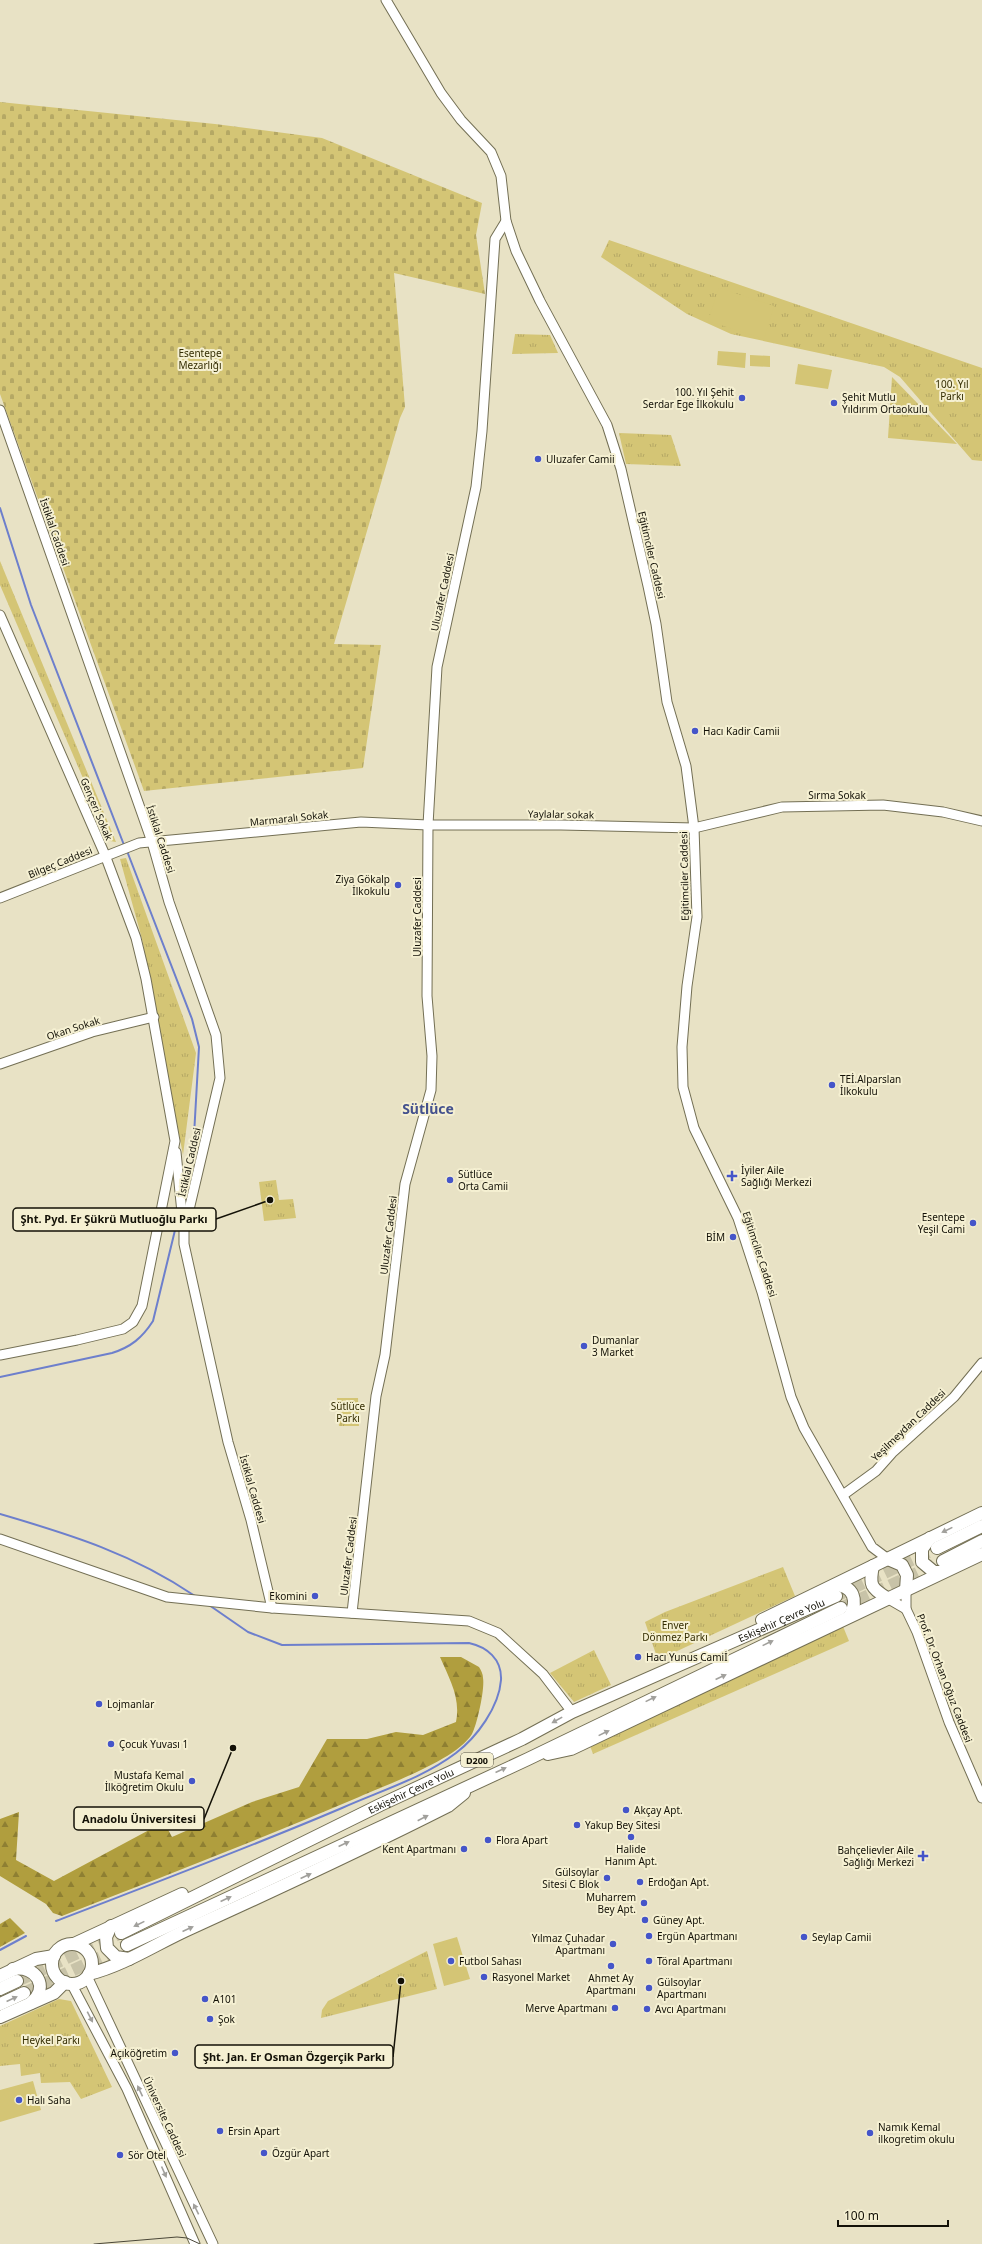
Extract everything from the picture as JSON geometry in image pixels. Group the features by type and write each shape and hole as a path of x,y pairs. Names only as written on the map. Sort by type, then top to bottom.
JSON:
{"highway":[{"path":"982,1513 922,1549 922,1562 934,1572 943,1566 982,1554"},
{"path":"982,1526 888,1559 873,1566 870,1579 874,1590 887,1598 906,1590 982,1541"},
{"path":"888,1559 902,1565 907,1575 906,1590"},
{"name":"Eskişehir Çevre Yolu","path":"121,1933 380,1805 522,1740 572,1712 619,1689 625,1684 836,1590 873,1566"},
{"path":"836,1590 848,1589 854,1596 855,1604 846,1612"},
{"name":"Eskişehir Çevre Yolu","path":"127,1945 528,1759 571,1749 846,1612 887,1598"},
{"path":"0,2004 54,1993 68,1983 82,1981 88,1975 129,1959 175,1935 307,1876 448,1806 483,1779"},
{"path":"68,1983 60,1979 53,1969 54,1956 62,1947 74,1944 110,1926 380,1805"},
{"path":"110,1926 106,1937 107,1948 116,1957 129,1959"},
{"path":"74,1944 88,1953 92,1963 88,1975"},
{"path":"0,1976 15,1975 36,1959 54,1956"},
{"path":"0,1989 22,1968 30,1970 36,1975 40,1982 40,1991 36,1998 27,1998 0,2018"}],"street":[{"name":"Eğitimciler Caddesi","path":"386,0 441,93 461,120 491,152 501,176 506,221 516,251 540,301 607,425 621,469 656,624 667,702 686,766 694,828 697,917 687,986 682,1047 683,1087 694,1128 738,1218 762,1292 791,1397 804,1428 872,1547 888,1559"},
{"name":"Uluzafer Caddesi","path":"352,1613 376,1396 385,1355 405,1184 431,1090 432,1056 427,996 428,826 438,668 476,486 483,424 495,239 506,221"},
{"name":"İstiklal Caddesi","path":"0,410 152,842 168,902 216,1035 220,1078 184,1232 190,1276 228,1442 251,1520 272,1608"},
{"name":"Gençeri Sokak","path":"0,615 105,855 136,938 154,1018 175,1141 184,1232"},
{"name":"Sırma Sokak","path":"694,828 782,807 810,806 902,807 943,812 982,821"},
{"name":"Marmaralı Sokak","path":"152,842 361,822 428,826"},
{"name":"Yaylalar sokak","path":"428,826 554,825 694,828"},
{"name":"Bilgeç Caddesi","path":"0,898 105,855 139,843 152,842"},
{"name":"Okan Sokak","path":"0,1064 92,1032 154,1018"},
{"path":"0,1355 77,1340 123,1329 133,1322 142,1306 175,1141"},
{"name":"Yeşilmeydan Caddesi","path":"843,1495 876,1471 892,1453 954,1397 982,1363"},
{"path":"0,1539 166,1597 272,1608 469,1621 498,1634 543,1674 572,1712"},
{"name":"Eğitimciler Caddesi","path":"872,1547 873,1566"},
{"path":"906,1590 906,1609"},
{"path":"887,1598 906,1609"},
{"name":"Prof. Dr. Orhan Oğuz Caddesi","path":"906,1609 917,1632 949,1722 982,1798"},
{"name":"Üniversite Caddesi","path":"88,1975 213,2244"},
{"path":"68,1983 128,2089 195,2244"}],"green space":[{"name":"Esentepe Mezarlığı","path":"0,102 215,124 322,138 482,203 476,235 485,294 394,273 405,407 400,418 334,644 381,645 363,768 144,791 0,394"},
{"name":"100. Yıl Parkı","path":"609,240 982,368 982,461 972,460 900,377 884,367 731,334 687,314 601,257"},
{"path":"719,288 774,306 764,339 708,321"},
{"path":"515,334 550,335 558,353 512,354"},
{"path":"718,351 746,353 745,368 717,365"},
{"path":"750,355 770,356 770,367 750,366"},
{"path":"798,364 832,370 828,389 795,384"},
{"path":"892,377 957,444 888,438"},
{"path":"619,433 671,435 681,466 626,464"},
{"path":"0,561 116,842 110,841 0,585"},
{"path":"126,858 196,1053 183,1155 142,939 120,859"},
{"path":"276,1180 279,1200 293,1199 296,1218 264,1221 259,1182"},
{"name":"Sütlüce Parkı","path":"337,1398 358,1398 359,1426 339,1426"},
{"name":"Enver Dönmez Parkı","path":"783,1567 795,1596 658,1660 645,1622 665,1612"},
{"path":"842,1624 849,1641 593,1754 589,1743"},
{"path":"594,1650 611,1685 574,1702 550,1673"},
{"path":"440,1657 461,1657 479,1667 482,1672 483,1683 482,1698 472,1734 464,1744 437,1762 285,1828 62,1916 53,1913 46,1904 0,1876 0,1819 19,1812 16,1860 54,1881 164,1822 172,1837 252,1802 299,1787 327,1739 367,1739 396,1732 423,1735 456,1722 456,1696"},
{"path":"10,1918 25,1933 0,1947 0,1924"},
{"name":"Futbol Sahası","path":"457,1937 470,1979 444,1986 433,1944"},
{"path":"427,1951 437,1989 321,2018 322,2010 328,2001"},
{"name":"Heykel Parkı","path":"59,1999 71,2001 112,2087 81,2099 70,2082 41,2083 40,2073 21,2076 20,2064 0,2066 0,2026"},
{"name":"Halı Saha","path":"33,2081 41,2110 0,2122 0,2090"}],"waterway":[{"path":"0,508 31,605 124,845"},
{"path":"127,851 192,1019 199,1047 193,1153"},
{"path":"0,1377 112,1353 125,1348 136,1341 153,1321 176,1226"},
{"path":"0,1514 77,1538 125,1557 172,1581 195,1596"},
{"path":"56,1921 200,1866 401,1784 430,1770 456,1753 472,1739 486,1721 496,1701 501,1680 499,1666 492,1655 476,1645 469,1643 282,1645 248,1632 209,1605"},
{"path":"0,1950 26,1936"}],"tunnel":[{"path":"836,1596 937,1548"},
{"path":"841,1608 943,1561"},
{"path":"17,1981 121,1933"},
{"path":"24,1993 127,1945"}],"tram line":[{"path":"94,2244 177,2237 187,2238 200,2244"}],"place":[{"name":"100. Yıl Şehit Serdar Ege İlkokulu","path":"742,398"},
{"name":"Şehit Mutlu Yıldırım Ortaokulu","path":"834,403"},
{"name":"Uluzafer Camii","path":"538,459"},
{"name":"Hacı Kadir Camii","path":"695,731"},
{"name":"Ziya Gökalp İlkokulu","path":"398,885"},
{"name":"TEİ.Alparslan İlkokulu","path":"832,1085"},
{"name":"İyiler Aile Sağlığı Merkezi","path":"732,1176"},
{"name":"Sütlüce Orta Camii","path":"450,1180"},
{"name":"Şht. Pyd. Er Şükrü Mutluoğlu Parkı","path":"270,1200"},
{"name":"Esentepe Yeşil Cami","path":"973,1223"},
{"name":"BİM","path":"733,1237"},
{"name":"Dumanlar 3 Market","path":"584,1346"},
{"name":"Ekomini","path":"315,1596"},
{"name":"Hacı Yunus Camiİ","path":"638,1657"},
{"name":"Lojmanlar","path":"99,1704"},
{"name":"Çocuk Yuvası 1","path":"111,1744"},
{"name":"Anadolu Üniversitesi","path":"233,1748"},
{"name":"Mustafa Kemal İlköğretim Okulu","path":"192,1781"},
{"name":"Akçay Apt.","path":"626,1810"},
{"name":"Yakup Bey Sitesi","path":"577,1825"},
{"name":"Halide Hanım Apt.","path":"631,1837"},
{"name":"Flora Apart","path":"488,1840"},
{"name":"Kent Apartmanı","path":"464,1849"},
{"name":"Bahçelievler Aile Sağlığı Merkezi","path":"923,1856"},
{"name":"Gülsoylar Sitesi C Blok","path":"607,1878"},
{"name":"Erdoğan Apt.","path":"640,1882"},
{"name":"Muharrem Bey Apt.","path":"644,1903"},
{"name":"Güney Apt.","path":"645,1920"},
{"name":"Ergün Apartmanı","path":"649,1936"},
{"name":"Seylap Camii","path":"804,1937"},
{"name":"Yılmaz Çuhadar Apartmanı","path":"613,1944"},
{"name":"Futbol Sahası","path":"451,1961"},
{"name":"Töral Apartmanı","path":"649,1961"},
{"name":"Ahmet Ay Apartmanı","path":"611,1966"},
{"name":"Rasyonel Market","path":"484,1977"},
{"name":"Şht. Jan. Er Osman Özgerçik Parkı","path":"401,1981"},
{"name":"Gülsoylar Apartmanı","path":"649,1988"},
{"name":"A101","path":"205,1999"},
{"name":"Merve Apartmanı","path":"615,2008"},
{"name":"Avcı Apartmanı","path":"647,2009"},
{"name":"Şok","path":"210,2019"},
{"name":"Açıköğretim","path":"175,2053"},
{"name":"Halı Saha","path":"19,2100"},
{"name":"Ersin Apart","path":"220,2131"},
{"name":"Namık Kemal ilkogretim okulu","path":"870,2133"},
{"name":"Özgür Apart","path":"264,2153"},
{"name":"Sör Otel","path":"120,2155"}],"district":[{"name":"Sütlüce","path":"428,1108"}]}
